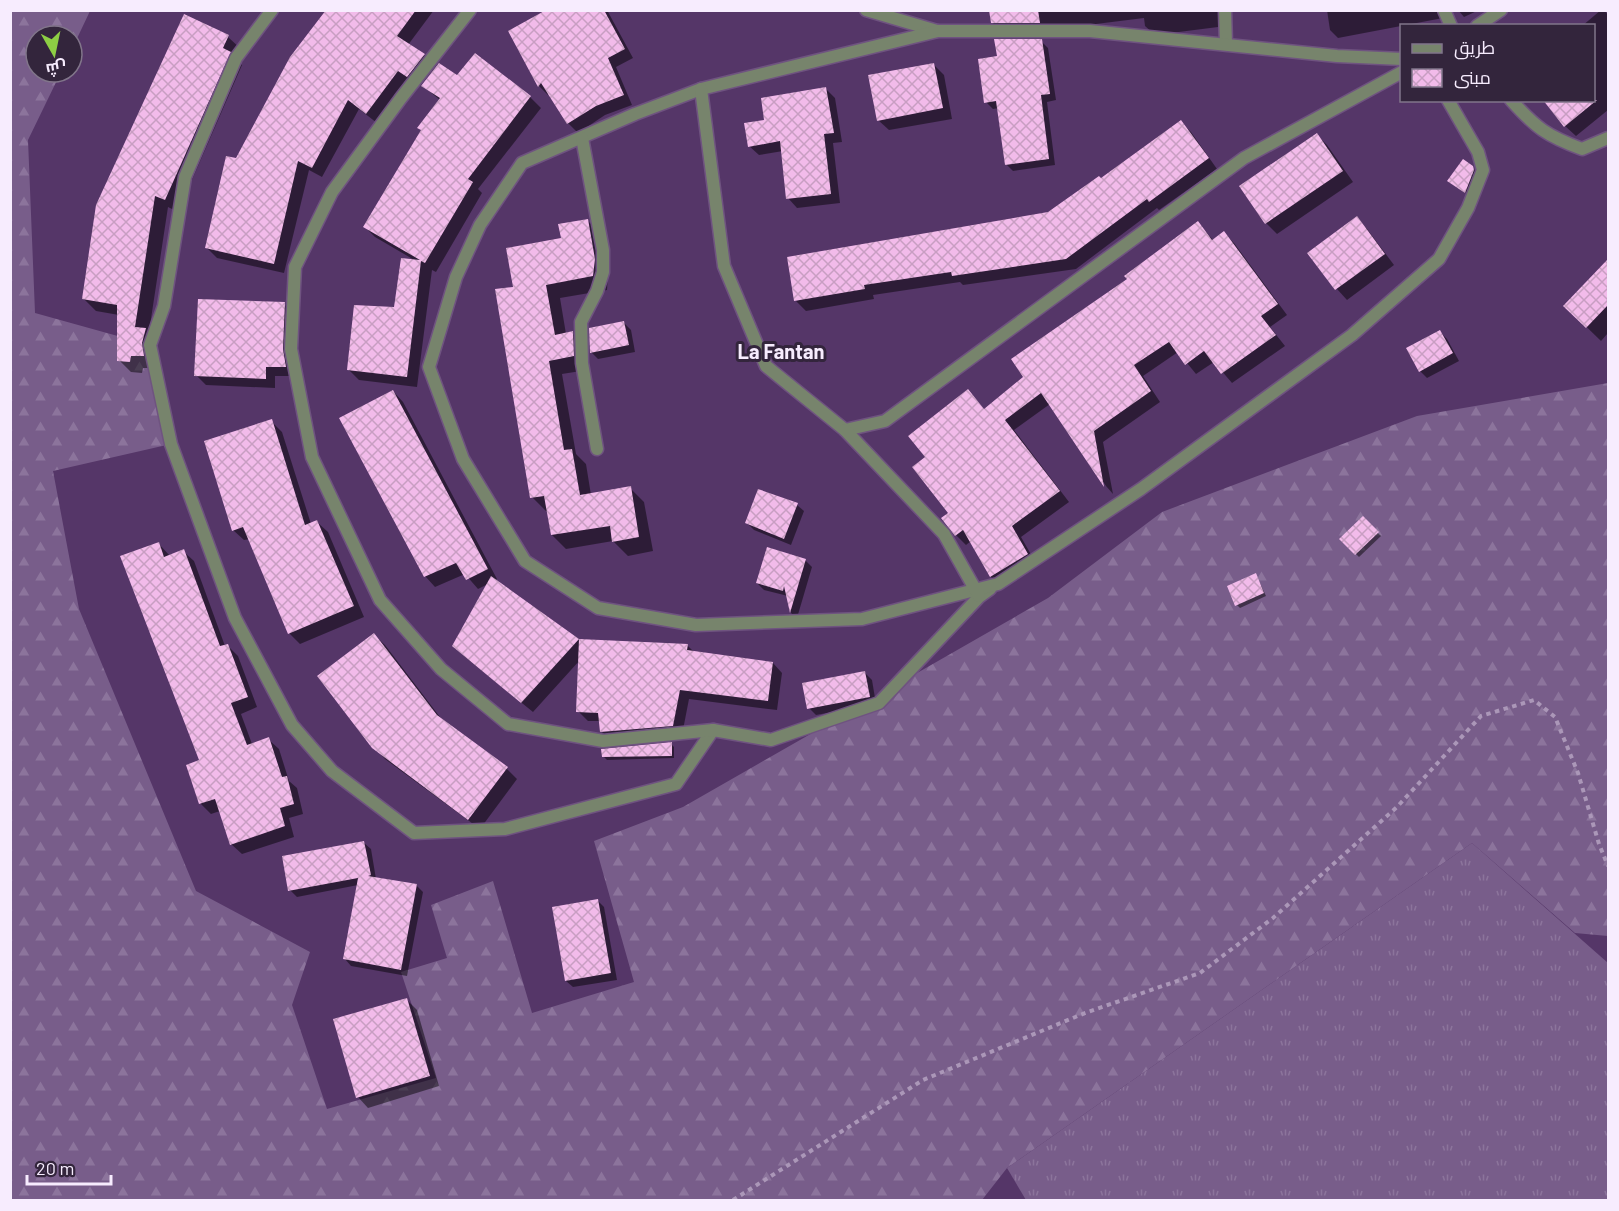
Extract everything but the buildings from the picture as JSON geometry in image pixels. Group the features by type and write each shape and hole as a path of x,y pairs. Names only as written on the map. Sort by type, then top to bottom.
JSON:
{"street":[{"path":"272,10 236,58 185,177 164,306 150,345 171,444 231,607 292,725 332,771 414,833 505,829 676,784 713,730"},
{"path":"470,10 401,98 332,192 295,267 291,349 312,457 380,600 441,669 508,724 603,741 713,730 771,740 879,703 977,593"},
{"path":"866,10 938,31"},
{"path":"1225,10 1226,44"},
{"path":"1444,10 1450,24"},
{"path":"1480,24 1501,10"},
{"path":"1400,59 1337,56 1090,31 938,31 701,89 635,114 522,163 480,225 456,277 429,367 463,459 525,561 598,608 696,625 862,619 977,593 998,584 1141,489 1352,335 1439,259 1468,208 1483,170 1478,152 1449,102"},
{"path":"845,430 885,421 1244,158 1400,73"},
{"path":"701,89 724,266 766,366 845,430 944,534 977,593"},
{"path":"1512,102 1530,121 1552,137 1582,149 1608,138"},
{"path":"582,138 603,250 603,272 597,291 581,322 582,363 597,449"}],"path":[{"path":"734,1200 923,1080 1085,1013 1200,974 1273,918 1397,807 1481,716 1534,700 1555,717 1578,773 1599,844 1608,866"}],"green space":[{"path":"10,11 90,11 84,24 24,24 24,84 55,84 28,140 35,313 150,345 171,444 53,471 79,609 196,891 310,952 292,1005 327,1109 436,1078 401,972 447,958 431,905 493,881 532,1013 634,982 594,841 683,807 1048,598 1162,512 1417,416 1608,383 1608,936 1575,933 1472,843 1007,1168 982,1200 11,1200"},
{"path":"1472,843 1608,963 1608,1200 1026,1200 1007,1168"}],"district":[{"name":"La Fantan","path":"781,351"}]}
